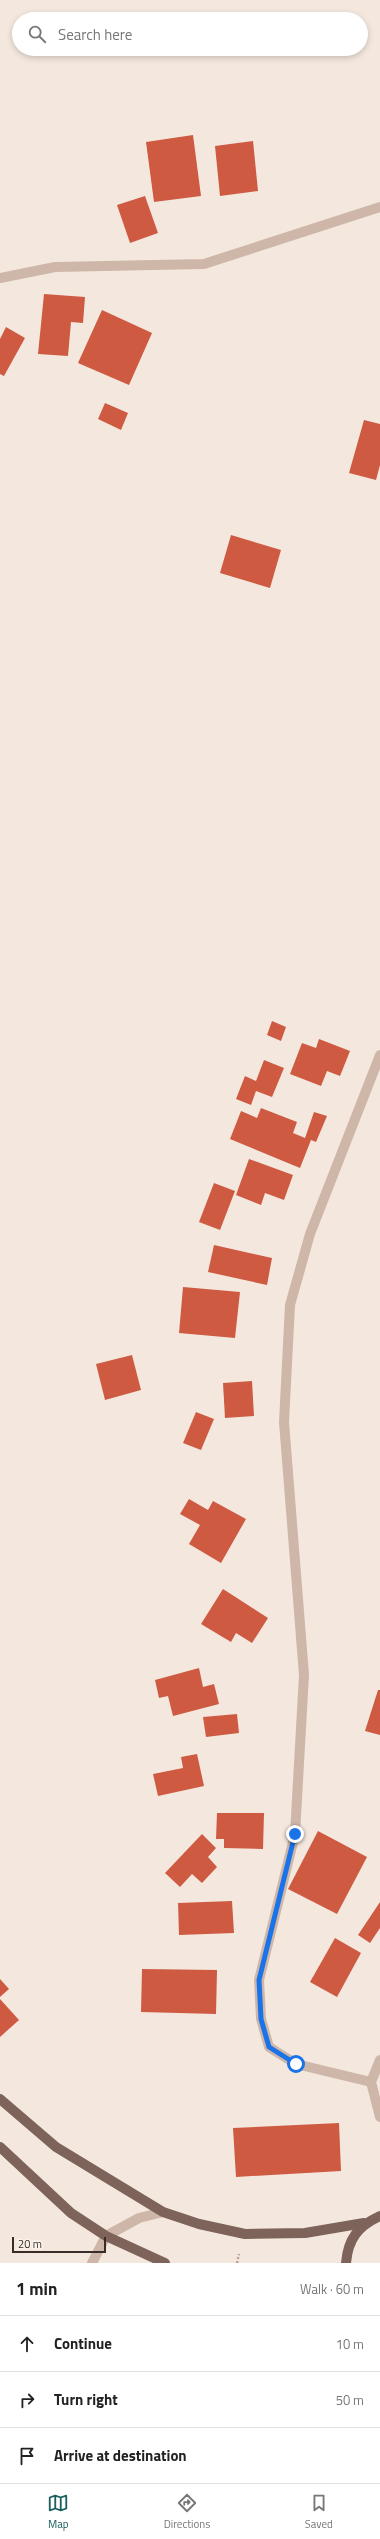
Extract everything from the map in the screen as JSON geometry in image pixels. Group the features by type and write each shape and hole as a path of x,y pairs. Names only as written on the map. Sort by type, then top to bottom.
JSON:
{"main road":[{"path":"0,2099 56,2147 163,2212 198,2224 245,2234 305,2233 364,2223 380,2216"},
{"path":"0,2147 71,2212 106,2236 165,2263"},
{"path":"346,2263 347,2250 353,2236 364,2223"}],"street":[{"path":"0,278 55,267 204,264 380,207"},
{"path":"371,2082 296,2064 269,2047 261,2019 259,1980 295,1834 304,1675 284,1422 290,1305 310,1234 380,1055"},
{"path":"380,2060 371,2082 380,2117"},
{"path":"92,2263 106,2236 139,2218 163,2212"}],"building":[{"path":"193,135 201,196 154,202 146,142"},
{"path":"253,141 258,191 220,196 215,146"},
{"path":"145,196 158,233 130,243 117,205"},
{"path":"44,294 85,297 83,323 71,322 68,356 38,354"},
{"path":"102,310 152,333 129,385 78,363"},
{"path":"6,327 25,338 4,376 0,374 0,339"},
{"path":"105,403 128,413 121,430 98,419"},
{"path":"364,420 380,424 380,465 376,480 349,473"},
{"path":"231,535 281,550 270,588 220,573"},
{"path":"272,1021 286,1027 281,1041 267,1035"},
{"path":"319,1039 350,1051 340,1076 327,1071 321,1086 290,1074 302,1043 316,1048"},
{"path":"264,1060 284,1068 272,1097 256,1091 251,1105 236,1099 245,1076 256,1081"},
{"path":"261,1108 297,1122 293,1133 305,1138 314,1112 327,1116 316,1142 311,1140 300,1168 230,1139 241,1111 257,1118"},
{"path":"249,1159 293,1175 284,1200 265,1193 261,1205 236,1195"},
{"path":"214,1183 235,1191 220,1230 199,1222"},
{"path":"214,1245 272,1258 267,1285 208,1272"},
{"path":"183,1287 240,1292 235,1338 179,1333"},
{"path":"132,1355 141,1390 105,1400 96,1364"},
{"path":"252,1381 254,1416 225,1418 223,1383"},
{"path":"196,1412 214,1419 201,1450 183,1443"},
{"path":"189,1499 208,1510 213,1501 246,1519 221,1563 189,1544 200,1525 180,1514"},
{"path":"223,1589 268,1618 252,1643 236,1633 231,1642 201,1624"},
{"path":"199,1668 203,1687 214,1684 219,1704 173,1716 168,1696 159,1698 155,1680"},
{"path":"378,1690 380,1690 380,1735 365,1731"},
{"path":"237,1714 239,1733 206,1737 203,1717"},
{"path":"197,1754 204,1786 158,1796 153,1774 183,1768 181,1757"},
{"path":"217,1813 264,1813 263,1849 224,1848 224,1839 216,1839"},
{"path":"318,1831 367,1857 337,1914 288,1889"},
{"path":"202,1834 216,1848 208,1857 217,1867 202,1883 192,1874 180,1887 165,1873"},
{"path":"232,1901 234,1933 179,1935 178,1903"},
{"path":"380,1902 380,1928 370,1943 358,1935"},
{"path":"335,1938 361,1953 337,1997 310,1982"},
{"path":"142,1969 217,1970 216,2014 141,2012"},
{"path":"0,1979 9,1989 0,1997"},
{"path":"0,1999 19,2020 0,2037"},
{"path":"339,2123 341,2171 236,2177 233,2128"}],"route":[{"path":"295,1834 259,1980 261,2019 269,2047 296,2064"}]}
